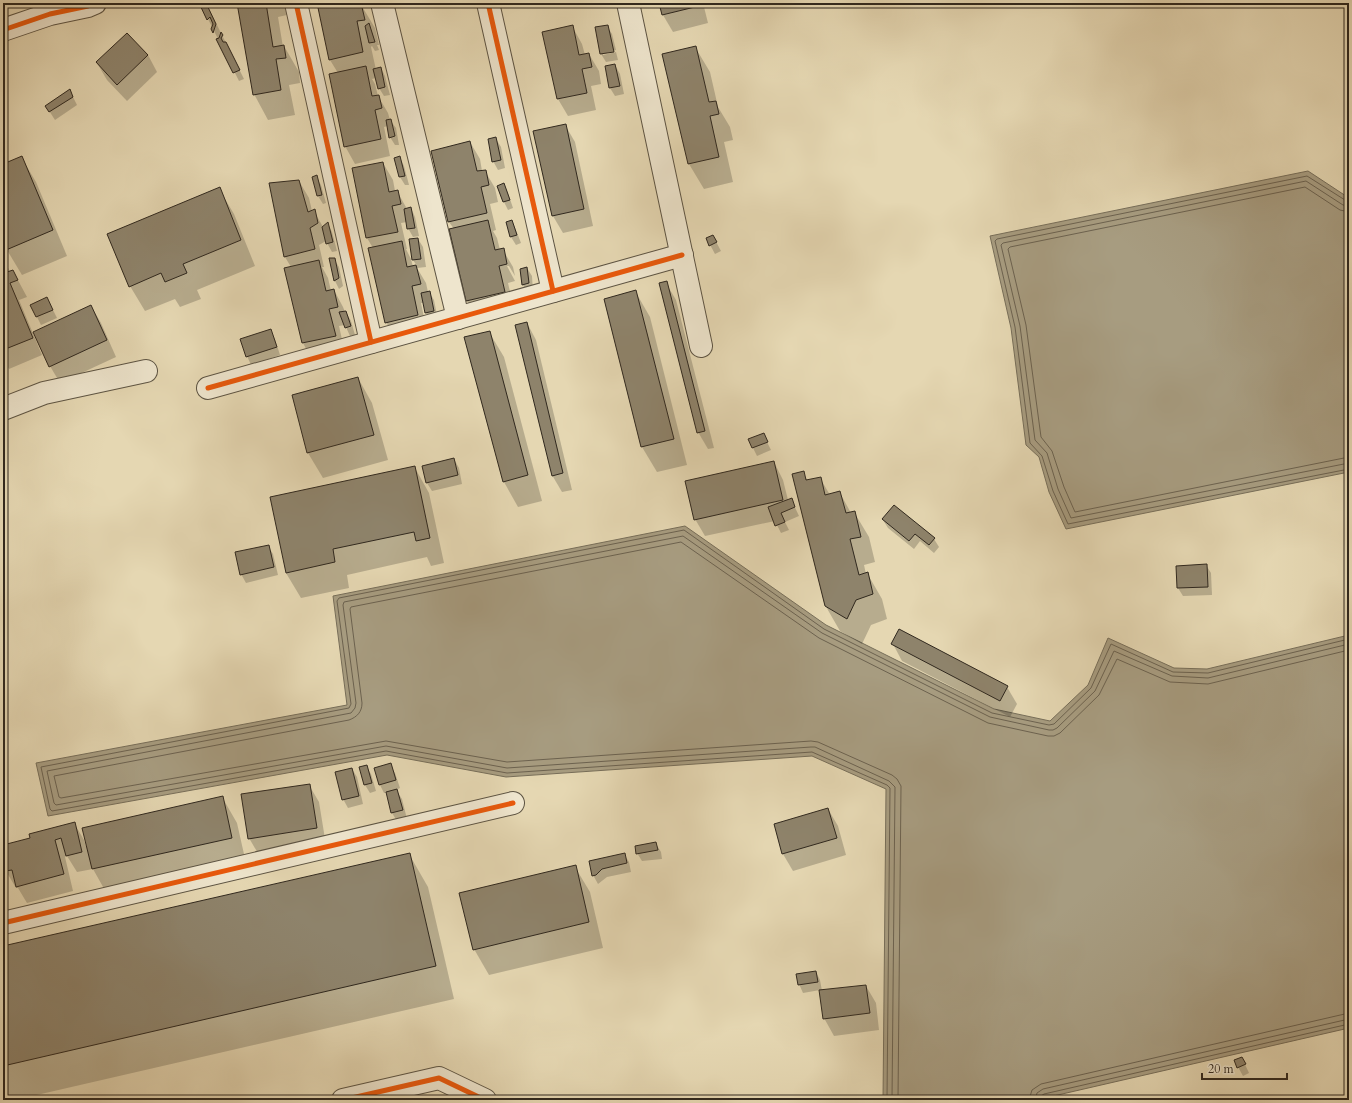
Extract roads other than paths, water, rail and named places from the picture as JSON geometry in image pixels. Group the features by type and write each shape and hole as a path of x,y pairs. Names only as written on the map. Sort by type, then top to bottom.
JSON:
{"street":[{"path":"3,30 50,14 88,6 95,3"},
{"path":"296,3 371,342"},
{"path":"382,3 458,318"},
{"path":"488,3 553,291"},
{"path":"628,3 701,346"},
{"path":"208,388 682,255"},
{"path":"3,408 44,393 146,371"},
{"path":"3,923 513,804"},
{"path":"343,1100 439,1078 485,1100"}],"water":[{"path":"1308,171 1349,198 1349,472 1066,529 1049,492 1039,457 1026,445 1011,328 990,236"},
{"path":"685,526 826,625 994,709 1050,721 1088,685 1108,638 1174,668 1207,669 1349,635 1349,1028 1036,1100 883,1100 886,789 812,756 506,777 387,755 48,816 36,763 347,705 333,596"}]}
